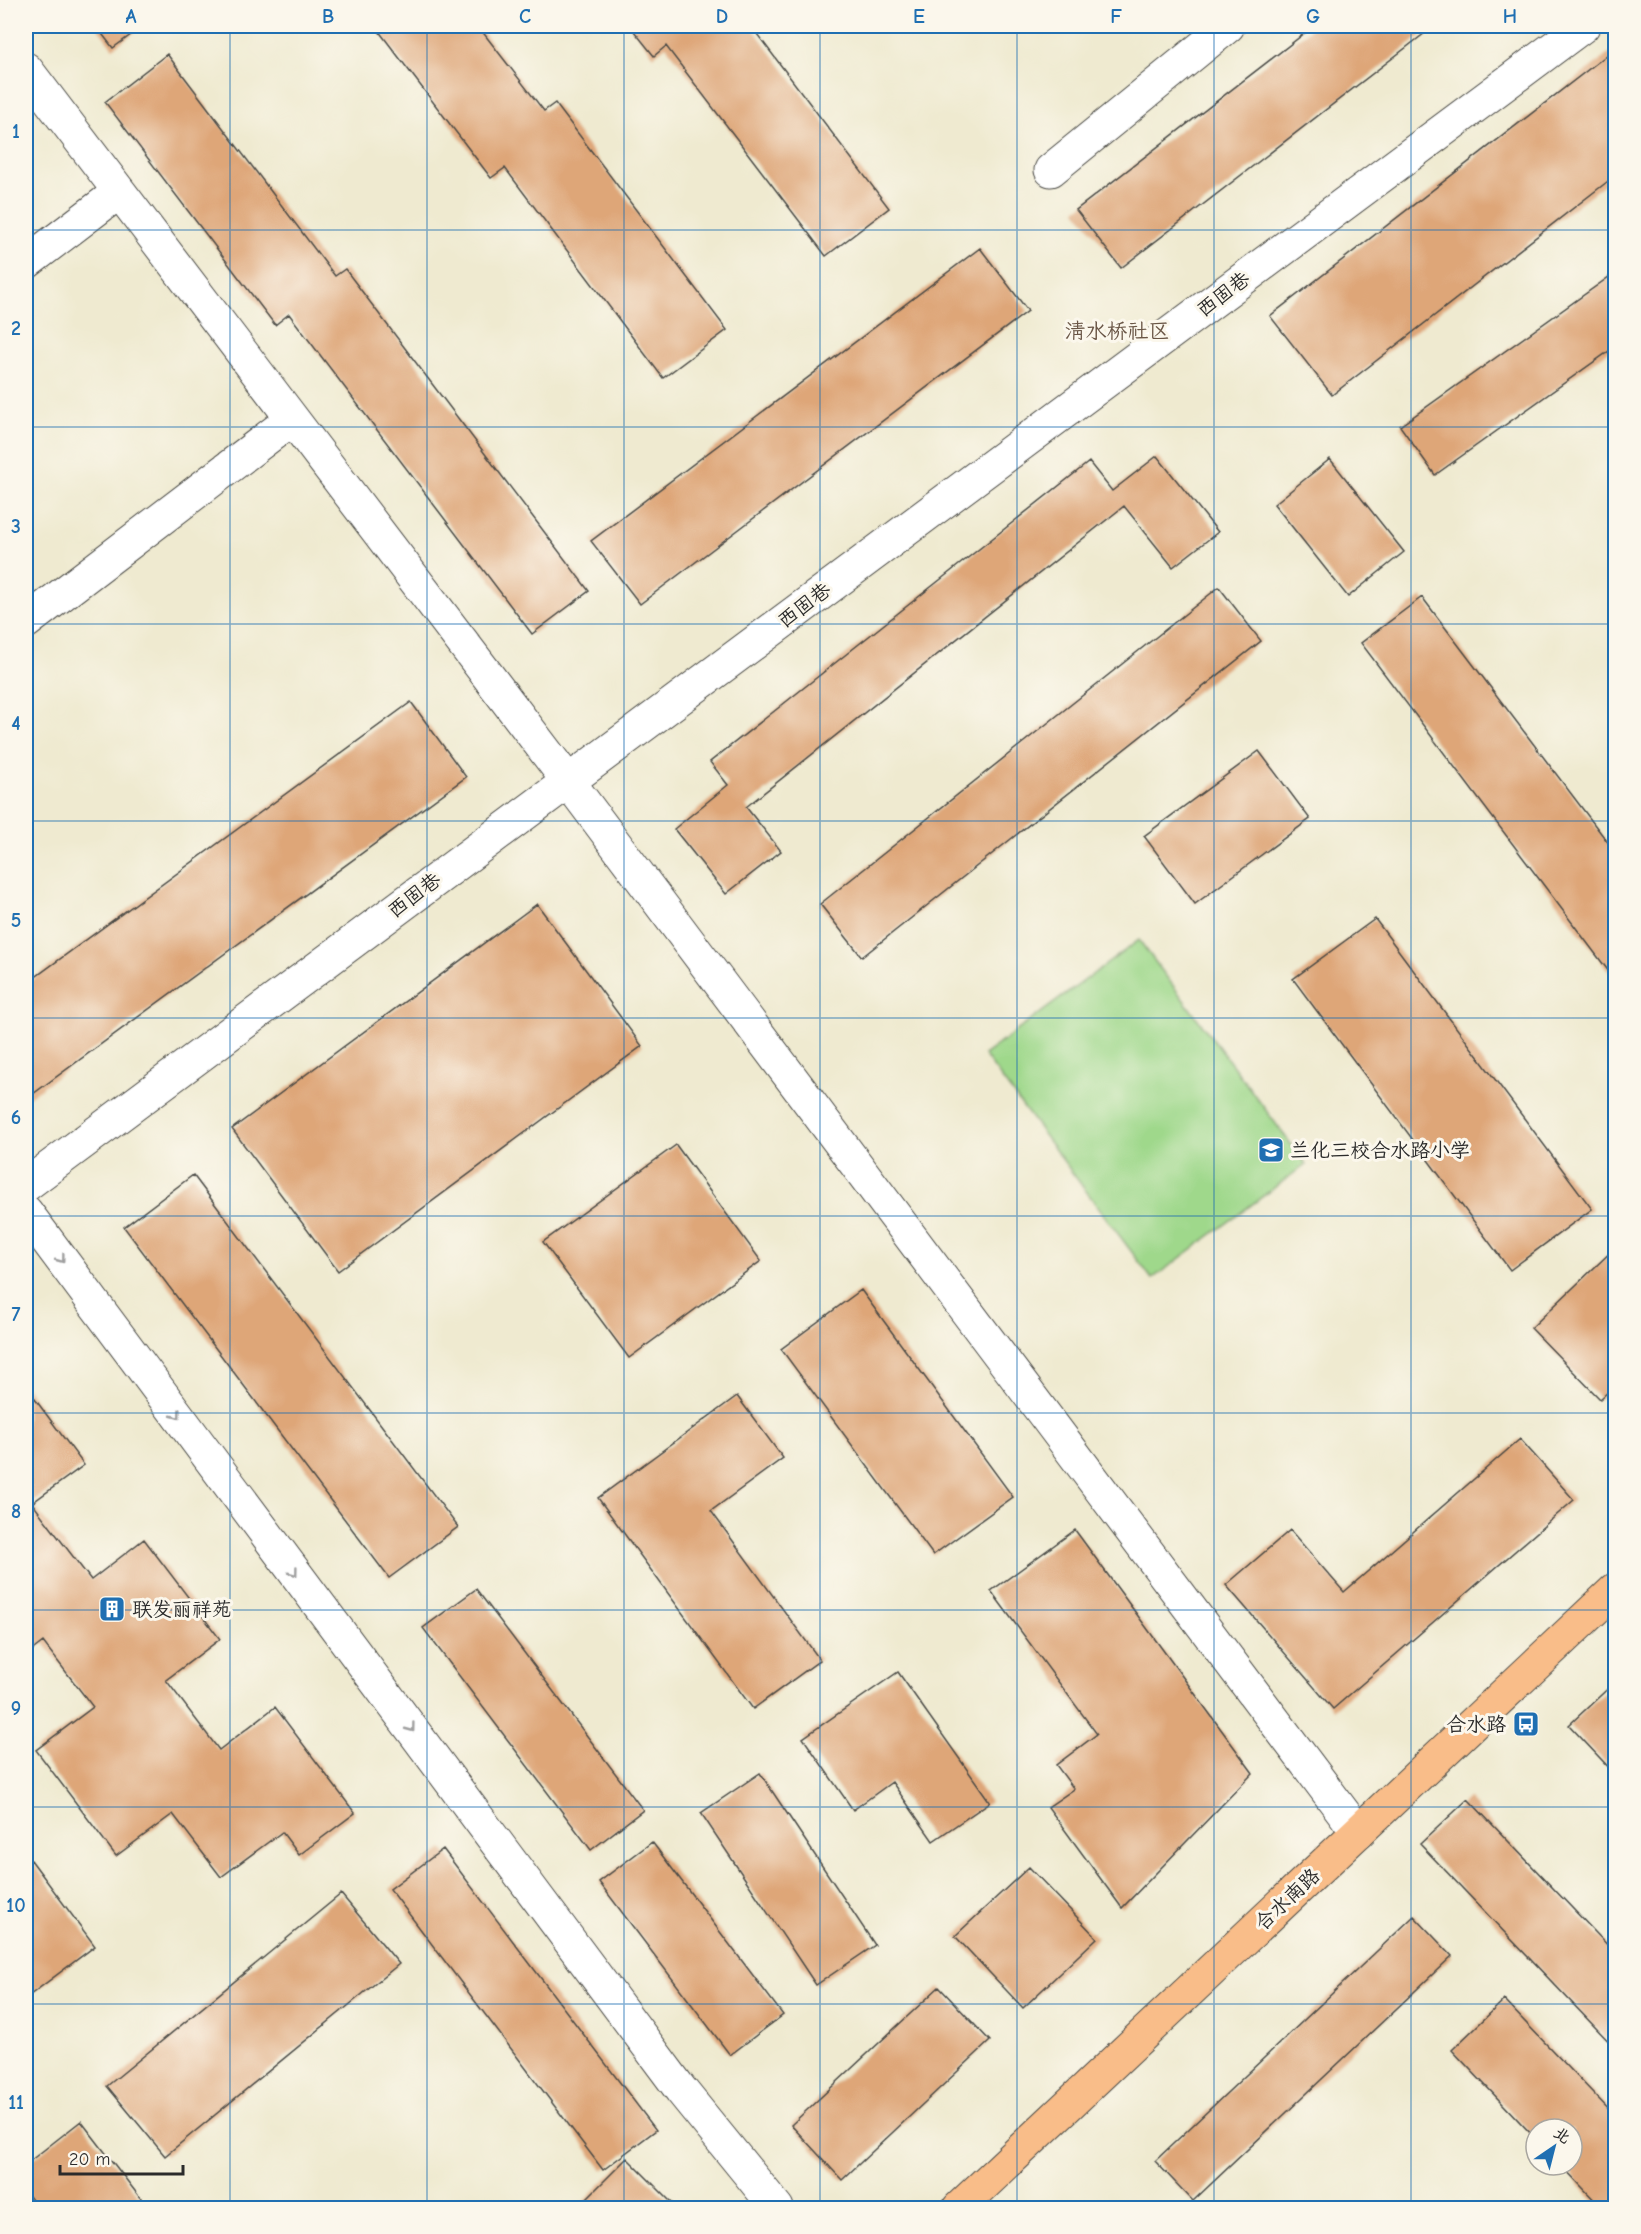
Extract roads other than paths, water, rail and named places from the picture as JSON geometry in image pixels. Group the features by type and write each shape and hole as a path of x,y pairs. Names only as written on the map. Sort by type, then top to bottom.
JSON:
{"main road":[{"name":"合水南路","path":"959,2208 1616,1589"}],"street":[{"path":"1051,170 1228,26"},
{"name":"西固巷","path":"26,1185 1583,26"},
{"path":"26,69 568,781 1358,1832"},
{"path":"26,263 119,192"},
{"path":"26,622 292,419"},
{"path":"26,1212 674,2080 777,2208"}],"place":[{"name":"兰化三校合水路小学","path":"1271,1150"},
{"name":"联发丽祥苑","path":"112,1609"},
{"name":"合水路","path":"1526,1724"}],"district":[{"name":"清水桥社区","path":"1117,331"}]}
